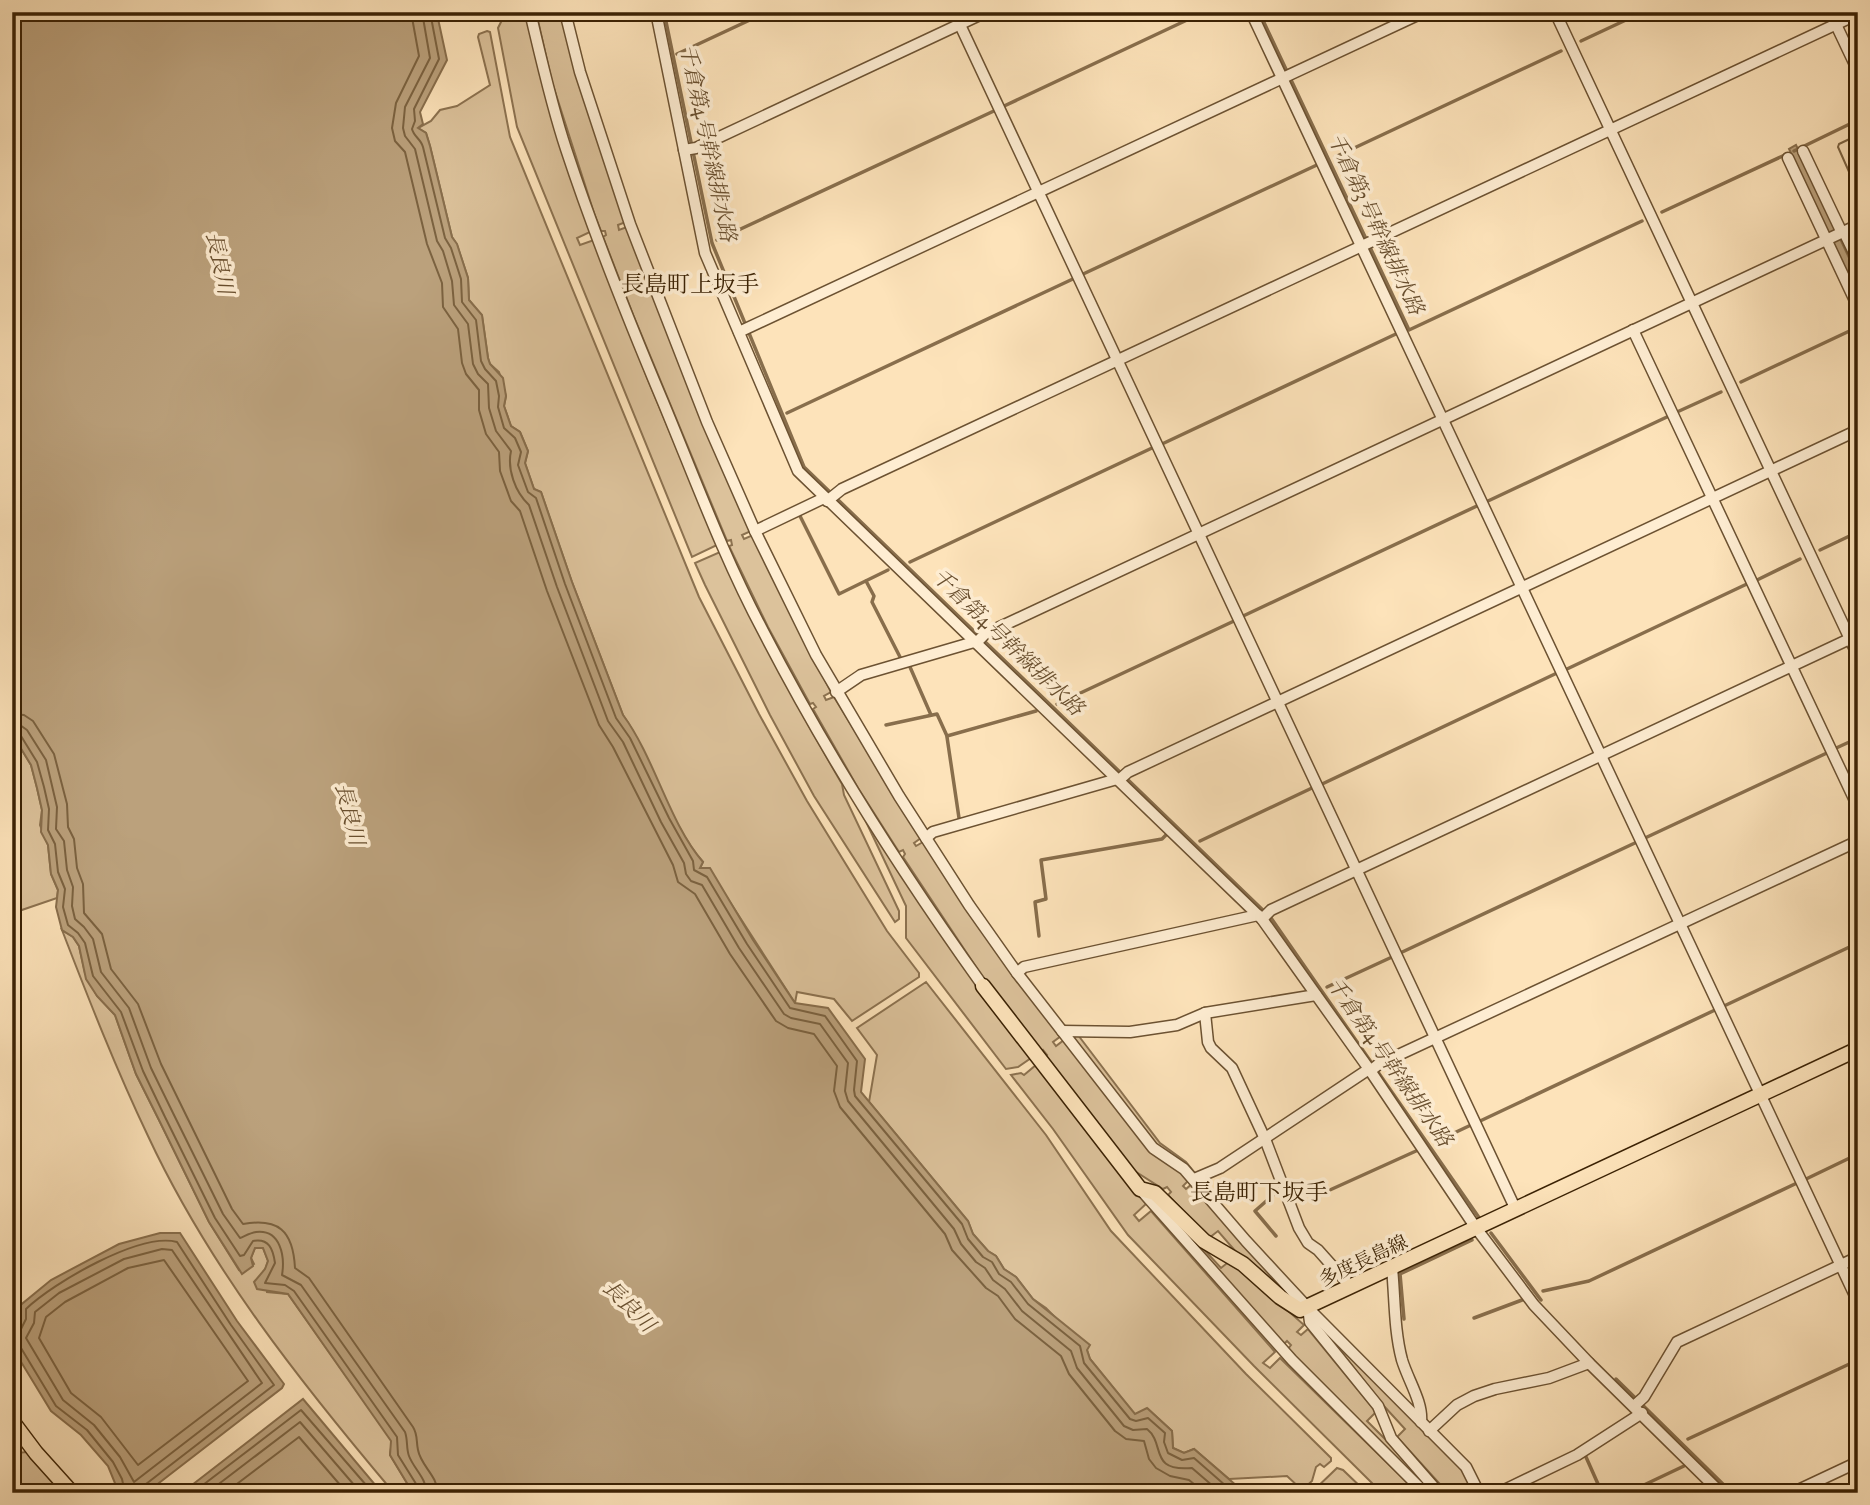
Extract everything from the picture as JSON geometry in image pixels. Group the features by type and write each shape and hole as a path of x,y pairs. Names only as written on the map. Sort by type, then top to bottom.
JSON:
{"main road":[{"name":"多度長島線","path":"983,986 1140,1189 1155,1193 1204,1241 1243,1264 1300,1310 1858,1049"},
{"path":"12,1421 72,1493"}],"street":[{"path":"530,12 565,147 589,215 652,377 739,582 786,674 853,790 937,922 983,986"},
{"path":"565,12 580,72 629,223 707,422 755,531 836,692 926,838 1017,973 1153,1148 1184,1169 1245,1241 1308,1308 1466,1467 1479,1493"},
{"path":"656,12 689,149 705,253 744,330 795,465 1264,915 1316,996 1372,1068 1476,1228 1534,1305 1589,1363 1639,1405 1721,1493"},
{"path":"954,12 1516,1210"},
{"path":"689,149 986,12"},
{"path":"1251,12 1287,76 1858,1302"},
{"path":"744,330 1424,12"},
{"path":"1555,12 1770,471 1854,637 1858,656"},
{"path":"1830,12 1858,71"},
{"path":"755,531 1858,14"},
{"path":"1803,151 1858,261"},
{"path":"1788,158 1858,307"},
{"path":"836,692 861,675 978,640 1858,225"},
{"path":"1633,330 1858,807"},
{"path":"926,838 933,832 1121,778 1277,702 1858,430"},
{"path":"1017,973 1024,967 1264,915 1854,637"},
{"path":"1194,1180 1220,1168 1372,1068 1858,841"},
{"path":"1062,1031 1130,1032 1177,1025 1205,1013 1316,996"},
{"path":"1205,1013 1208,1042 1232,1068 1265,1139 1299,1228 1308,1243 1318,1250 1351,1287"},
{"path":"1140,1189 1292,1360 1425,1493"},
{"path":"1498,1493 1577,1455 1639,1405 1676,1342 1858,1257"},
{"path":"1392,1268 1397,1334 1402,1360 1425,1427"},
{"path":"1308,1308 1310,1322 1378,1406 1391,1438 1439,1493"},
{"path":"1425,1427 1474,1396 1549,1378 1589,1363"},
{"path":"1792,1493 1858,1462"}],"shaded area":[{"path":"506,12 525,12 590,232 577,238 580,245 594,240 648,380 717,545 692,557 517,127 498,28"},
{"path":"536,12 562,12 626,222 618,225 619,230 627,227 751,531 742,535 744,539 753,535 831,692 824,696 826,700 834,697 921,838 914,843 916,846 923,842 1061,1036 1053,1042 1056,1046 1064,1040 1153,1153 1190,1179 1183,1186 1186,1189 1193,1183 1298,1303 1237,1253 1218,1231 1209,1238 1168,1195 1171,1192 1167,1187 1163,1189 1130,1168 1044,1058 1047,1055 1043,1050 1040,1053 986,982 903,857 903,850 899,852 858,788 813,709 816,707 813,703 810,704 768,627 729,546 732,545 731,540 727,541 634,317 603,237 606,235 605,231 601,231 594,213 552,82"},
{"path":"490,32 510,137 699,597 807,801 887,931 919,973 919,977 852,1021 834,999 797,992 795,1003 708,868 700,868 703,862 670,810 644,751 623,715 541,492 534,489 525,463 528,451 520,432 511,426 504,406 506,396 499,372 490,364 488,358 482,316 469,300 468,278 452,237 426,133 418,128 431,121 440,110 457,106 490,85 478,37"},
{"path":"720,552 778,670 842,784 844,795 899,911 899,919 895,922 814,796 705,585 695,563"},
{"path":"12,715 15,718 14,737 31,765 42,810 40,825 48,845 51,874 58,890 57,898 13,913"},
{"path":"860,809 935,926 1031,1058 1018,1067 1006,1069 906,938 906,906"},
{"path":"62,930 73,937 79,946 85,973 97,996 115,1015 136,1074 209,1222 239,1270 254,1264 251,1258 255,1248 263,1248 268,1261 265,1270 267,1292 288,1294 392,1441 390,1455 413,1493 394,1493 359,1451 291,1366 228,1278 199,1232 136,1111"},
{"path":"926,982 1046,1135 1111,1231 1246,1374 1331,1458 1324,1467 1320,1464 1316,1467 1312,1481 1302,1490 1287,1476 1229,1479 1194,1449 1184,1453 1173,1448 1172,1431 1148,1409 1135,1415 1090,1359 1087,1350 1046,1308 1033,1299 1016,1277 1004,1269 996,1256 973,1234 968,1221 869,1102 877,1055 857,1028"},
{"path":"1078,1035 1160,1143 1186,1162 1194,1172 1158,1147 1073,1038"},
{"path":"1036,1065 1146,1204 1134,1215 1139,1221 1151,1211 1275,1352 1263,1363 1270,1368 1280,1358 1418,1493 1382,1493 1254,1366 1128,1235 1011,1075 1024,1075"},
{"path":"1160,1202 1221,1268 1231,1260 1304,1325 1297,1332 1301,1335 1308,1329 1376,1412 1367,1421 1432,1493 1288,1349 1291,1345 1287,1341 1284,1344 1222,1278"},
{"path":"1330,1337 1464,1470 1476,1493 1448,1493 1397,1437 1405,1429"},
{"path":"12,1444 17,1453 27,1452 62,1493 12,1493"},
{"path":"1337,1468 1343,1470 1367,1493 1311,1493"}],"water":[{"name":"長良川","path":"12,12 437,14 447,60 420,112 423,124 418,128 426,133 430,146 452,237 457,244 468,278 469,300 482,315 488,358 503,378 506,396 504,406 511,426 520,432 528,451 525,463 534,489 541,492 623,715 644,751 681,829 703,862 700,868 710,868 795,1003 828,1008 865,1059 861,1092 968,1221 973,1234 996,1256 1004,1269 1016,1277 1033,1299 1090,1345 1087,1350 1090,1359 1135,1414 1147,1408 1172,1431 1173,1448 1184,1453 1194,1449 1245,1493 413,1493 390,1455 391,1441 288,1294 257,1289 254,1282 268,1261 263,1248 255,1248 251,1258 253,1266 242,1274 209,1222 136,1074 115,1015 86,979 79,946 73,937 62,930 56,907 58,890 51,874 48,845 41,832 42,810 37,788 31,765 14,737 15,718 12,715"},
{"path":"1796,145 1858,277 1858,296 1789,149"},
{"path":"160,1233 180,1233 237,1321 284,1384 146,1493 119,1493 108,1466 81,1435 51,1411 15,1352 12,1332 19,1317 17,1308 51,1280 119,1244"},
{"path":"303,1399 382,1493 191,1493 192,1485"}],"waterway":[{"name":"千倉第4号幹線排水路","path":"664,12 712,243 804,467 1271,918 1480,1219"},
{"path":"677,54 767,12"},
{"path":"1002,107 1204,12"},
{"name":"千倉第3号幹線排水路","path":"1259,12 1409,330 1642,221"},
{"path":"1581,41 1643,12"},
{"path":"1335,157 1561,51"},
{"path":"717,240 996,110"},
{"path":"1794,151 1858,120"},
{"path":"1662,212 1787,154"},
{"path":"1081,275 1319,164"},
{"path":"787,413 1075,278"},
{"path":"1741,382 1858,327"},
{"path":"1162,444 1398,333"},
{"path":"1677,412 1721,392"},
{"path":"1488,501 1669,416"},
{"path":"910,562 1152,448"},
{"path":"1241,617 1479,505"},
{"path":"800,516 839,594 888,570"},
{"path":"1820,550 1858,532"},
{"path":"1755,581 1800,559"},
{"path":"866,581 874,596 872,602 900,657"},
{"path":"1567,669 1749,583"},
{"path":"1057,704 1234,621"},
{"path":"910,667 931,715"},
{"path":"1320,785 1557,673"},
{"path":"886,725 937,714 947,736 1036,711"},
{"path":"947,737 959,818"},
{"path":"1834,749 1858,738"},
{"path":"1645,838 1829,752"},
{"path":"1200,841 1312,788"},
{"path":"1039,936 1035,902 1046,899 1041,860 1162,839 1166,835"},
{"path":"1398,954 1637,842"},
{"path":"1724,1006 1858,943"},
{"path":"1327,987 1392,957"},
{"path":"1478,1122 1715,1010"},
{"path":"1435,1142 1471,1125"},
{"path":"1292,1192 1321,1194 1416,1151"},
{"path":"1804,1180 1858,1154"},
{"path":"1543,1291 1589,1281 1797,1183"},
{"path":"1276,1236 1255,1211 1281,1188"},
{"name":"千倉第4号幹線排水路","path":"1491,1233 1541,1300"},
{"path":"1404,1319 1400,1274 1472,1240"},
{"path":"1474,1318 1522,1300"},
{"path":"1688,1439 1858,1360"},
{"name":"千倉第4号幹線排水路","path":"1616,1379 1732,1493"},
{"path":"1586,1457 1602,1493"},
{"path":"1627,1493 1684,1466"}],"district":[{"name":"長島町上坂手","path":"690,284"},
{"name":"長島町下坂手","path":"1259,1192"}]}
